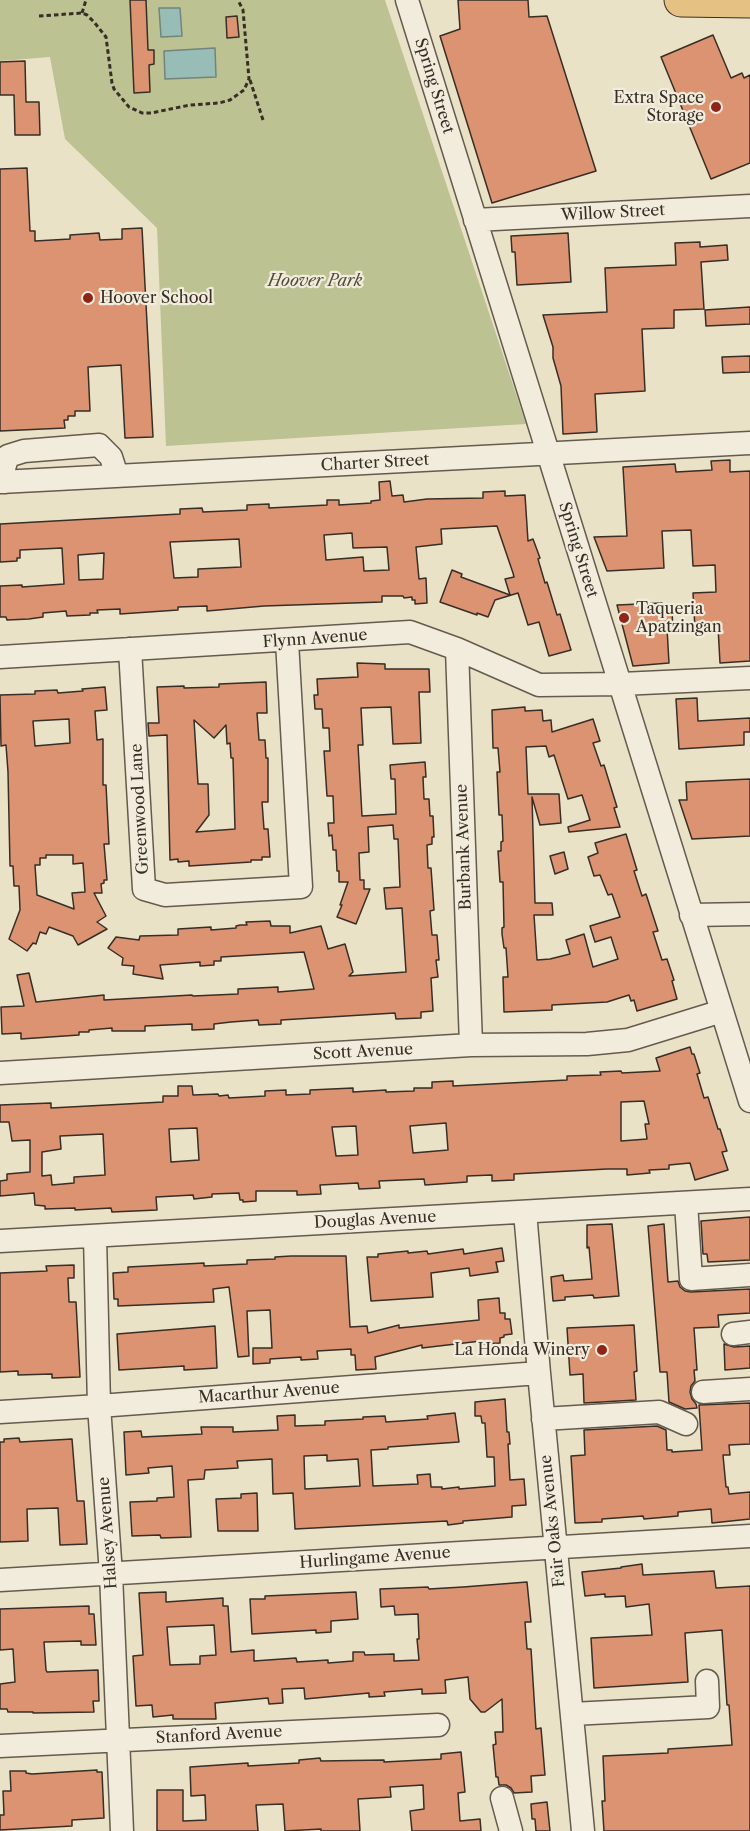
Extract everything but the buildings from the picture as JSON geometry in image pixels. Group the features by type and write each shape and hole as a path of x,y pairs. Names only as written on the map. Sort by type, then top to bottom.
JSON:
{"highway":[{"path":"681,0 750,2"}],"street":[{"name":"Spring Street","path":"407,0 750,1101"},
{"name":"Willow Street","path":"476,220 750,206"},
{"name":"Charter Street","path":"2,482 750,443"},
{"path":"2,482 8,456 24,451 99,445 111,457 117,476"},
{"name":"Flynn Avenue","path":"0,657 410,632 457,649 540,685 750,678"},
{"name":"Greenwood Lane","path":"130,649 144,889 165,895 244,891 301,887 287,641"},
{"name":"Burbank Avenue","path":"457,649 471,1045"},
{"path":"691,915 750,914"},
{"name":"Scott Avenue","path":"0,1073 471,1045 587,1044 628,1040 722,1011"},
{"name":"Douglas Avenue","path":"0,1241 750,1199"},
{"path":"686,1203 691,1279 750,1275"},
{"name":"Fair Oaks Avenue","path":"525,1212 538,1373 583,1831"},
{"name":"Halsey Avenue","path":"94,1236 99,1406 111,1574 122,1831"},
{"name":"Macarthur Avenue","path":"0,1412 538,1373"},
{"path":"703,1392 750,1389"},
{"path":"543,1419 659,1412 686,1424"},
{"name":"Hurlingame Avenue","path":"0,1581 750,1536"},
{"path":"572,1714 708,1707 707,1681"},
{"name":"Stanford Avenue","path":"0,1746 438,1725"},
{"path":"502,1798 511,1831"}],"path":[{"path":"82,13 86,0"},
{"path":"238,0 243,10 249,79 263,120"},
{"path":"39,16 82,13 87,15 106,37 111,83 117,95 135,111 151,113 172,107 230,100 244,90 249,79"}],"green space":[{"name":"Hoover Park","path":"0,0 385,0 526,424 166,446 157,228 65,139 50,57 0,61"}],"water":[{"path":"159,8 180,8 182,36 161,37"},
{"path":"215,48 216,77 165,79 164,51"}],"place":[{"name":"Extra Space Storage","path":"716,107"},
{"name":"Hoover School","path":"88,298"},
{"name":"Taqueria Apatzingan","path":"624,618"},
{"name":"La Honda Winery","path":"602,1350"}]}
